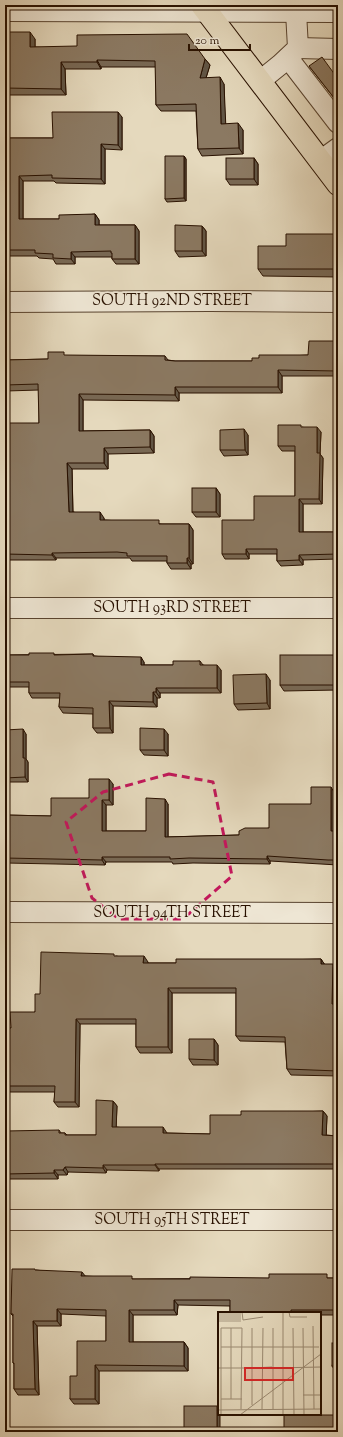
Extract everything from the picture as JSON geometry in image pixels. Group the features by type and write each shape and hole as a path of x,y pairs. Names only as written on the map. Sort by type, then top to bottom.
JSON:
{"main road":[{"path":"204,8 338,184"}],"street":[{"path":"5,11 204,8 296,12 337,10"},
{"path":"296,12 293,53 338,123"},
{"path":"260,81 293,53 335,53"},
{"path":"320,161 338,148"},
{"name":"SOUTH 92ND STREET","path":"5,302 338,302"},
{"name":"SOUTH 93RD STREET","path":"5,608 338,608"},
{"name":"SOUTH 94TH STREET","path":"5,912 338,913"},
{"name":"SOUTH 95TH STREET","path":"5,1220 338,1220"}],"highlighted area":[{"path":"169,774 213,782 232,876 183,919 119,919 92,898 66,822 103,792"}],"building":[{"path":"5,32 30,32 30,47 77,46 77,35 187,34 205,59 200,78 220,77 221,124 238,123 239,148 198,149 196,104 156,105 155,61 97,60 97,62 61,62 61,89 5,88"},
{"path":"322,57 338,79 338,99 335,99 309,66"},
{"path":"52,112 118,112 118,145 101,144 101,179 52,178 52,175 19,176 19,219 59,219 59,215 95,214 95,225 135,225 135,259 112,259 111,251 71,252 71,259 53,258 53,254 35,253 35,250 5,250 5,138 53,138"},
{"path":"165,156 184,156 184,198 165,199"},
{"path":"226,158 254,158 254,179 226,179"},
{"path":"175,225 202,226 202,251 175,251"},
{"path":"286,234 338,234 338,269 258,269 258,246 286,246"},
{"path":"309,341 338,341 338,371 278,370 278,387 175,387 175,395 79,394 79,431 150,430 150,447 104,448 104,463 67,463 69,512 100,512 100,520 159,520 159,524 189,524 189,558 187,558 187,563 167,563 167,556 127,556 127,553 117,552 52,553 52,555 5,554 5,508 8,508 7,423 39,423 38,384 5,385 5,360 48,359 48,352 64,352 64,355 165,356 165,360 175,361 252,361 252,358 259,358 259,355 308,355"},
{"path":"278,425 317,427 317,453 320,453 319,499 299,499 299,532 338,532 338,554 299,555 299,560 277,561 277,549 246,549 246,554 222,554 222,520 254,520 254,496 295,496 295,446 278,446"},
{"path":"244,429 245,450 220,450 220,430"},
{"path":"192,488 216,488 216,512 192,512"},
{"path":"29,653 54,653 54,655 93,654 93,656 141,657 141,665 173,665 173,661 200,661 200,665 217,665 217,688 156,688 156,692 153,692 153,702 109,701 110,728 93,728 93,708 59,707 60,693 29,693 29,682 5,682 5,655 29,655"},
{"path":"280,655 338,655 338,685 280,685"},
{"path":"266,674 267,703 234,704 233,675"},
{"path":"140,728 164,729 164,750 140,750"},
{"path":"23,729 23,758 25,758 25,777 5,778 5,730"},
{"path":"89,779 109,779 109,800 102,800 102,831 146,831 146,798 165,799 165,837 239,835 239,831 245,828 269,828 269,804 311,804 311,787 331,787 331,831 338,831 338,860 267,856 267,859 102,857 102,860 5,858 5,815 51,816 51,798 89,798"},
{"path":"41,952 144,956 143,963 176,963 176,959 321,959 321,964 333,964 332,1004 338,1004 338,1071 287,1069 285,1037 236,1036 236,988 168,988 168,1047 136,1047 136,1019 76,1019 75,1102 54,1102 55,1086 6,1086 5,1028 11,1028 10,1012 35,1012 35,994 40,994"},
{"path":"189,1039 214,1039 214,1060 189,1059"},
{"path":"96,1100 113,1101 112,1127 163,1127 163,1133 210,1134 210,1115 241,1115 241,1111 323,1111 322,1135 338,1136 338,1164 103,1165 103,1168 65,1167 63,1170 54,1170 54,1173 5,1174 5,1131 59,1130 59,1133 65,1133 65,1135 96,1135"},
{"path":"12,1269 82,1272 81,1276 132,1276 132,1279 190,1279 190,1277 269,1278 269,1274 327,1274 327,1278 338,1278 338,1310 230,1312 230,1300 174,1300 174,1310 129,1310 129,1342 184,1342 184,1366 95,1365 95,1399 70,1399 70,1376 77,1376 77,1341 106,1341 106,1310 57,1309 57,1321 33,1321 35,1389 14,1389 13,1314 11,1314"},
{"path":"332,1343 338,1343 338,1366 332,1366"},
{"path":"184,1406 217,1406 217,1432 184,1432"},
{"path":"284,1415 338,1415 338,1432 284,1432"},
{"path":"135,1431 135,1432 64,1432"}]}
